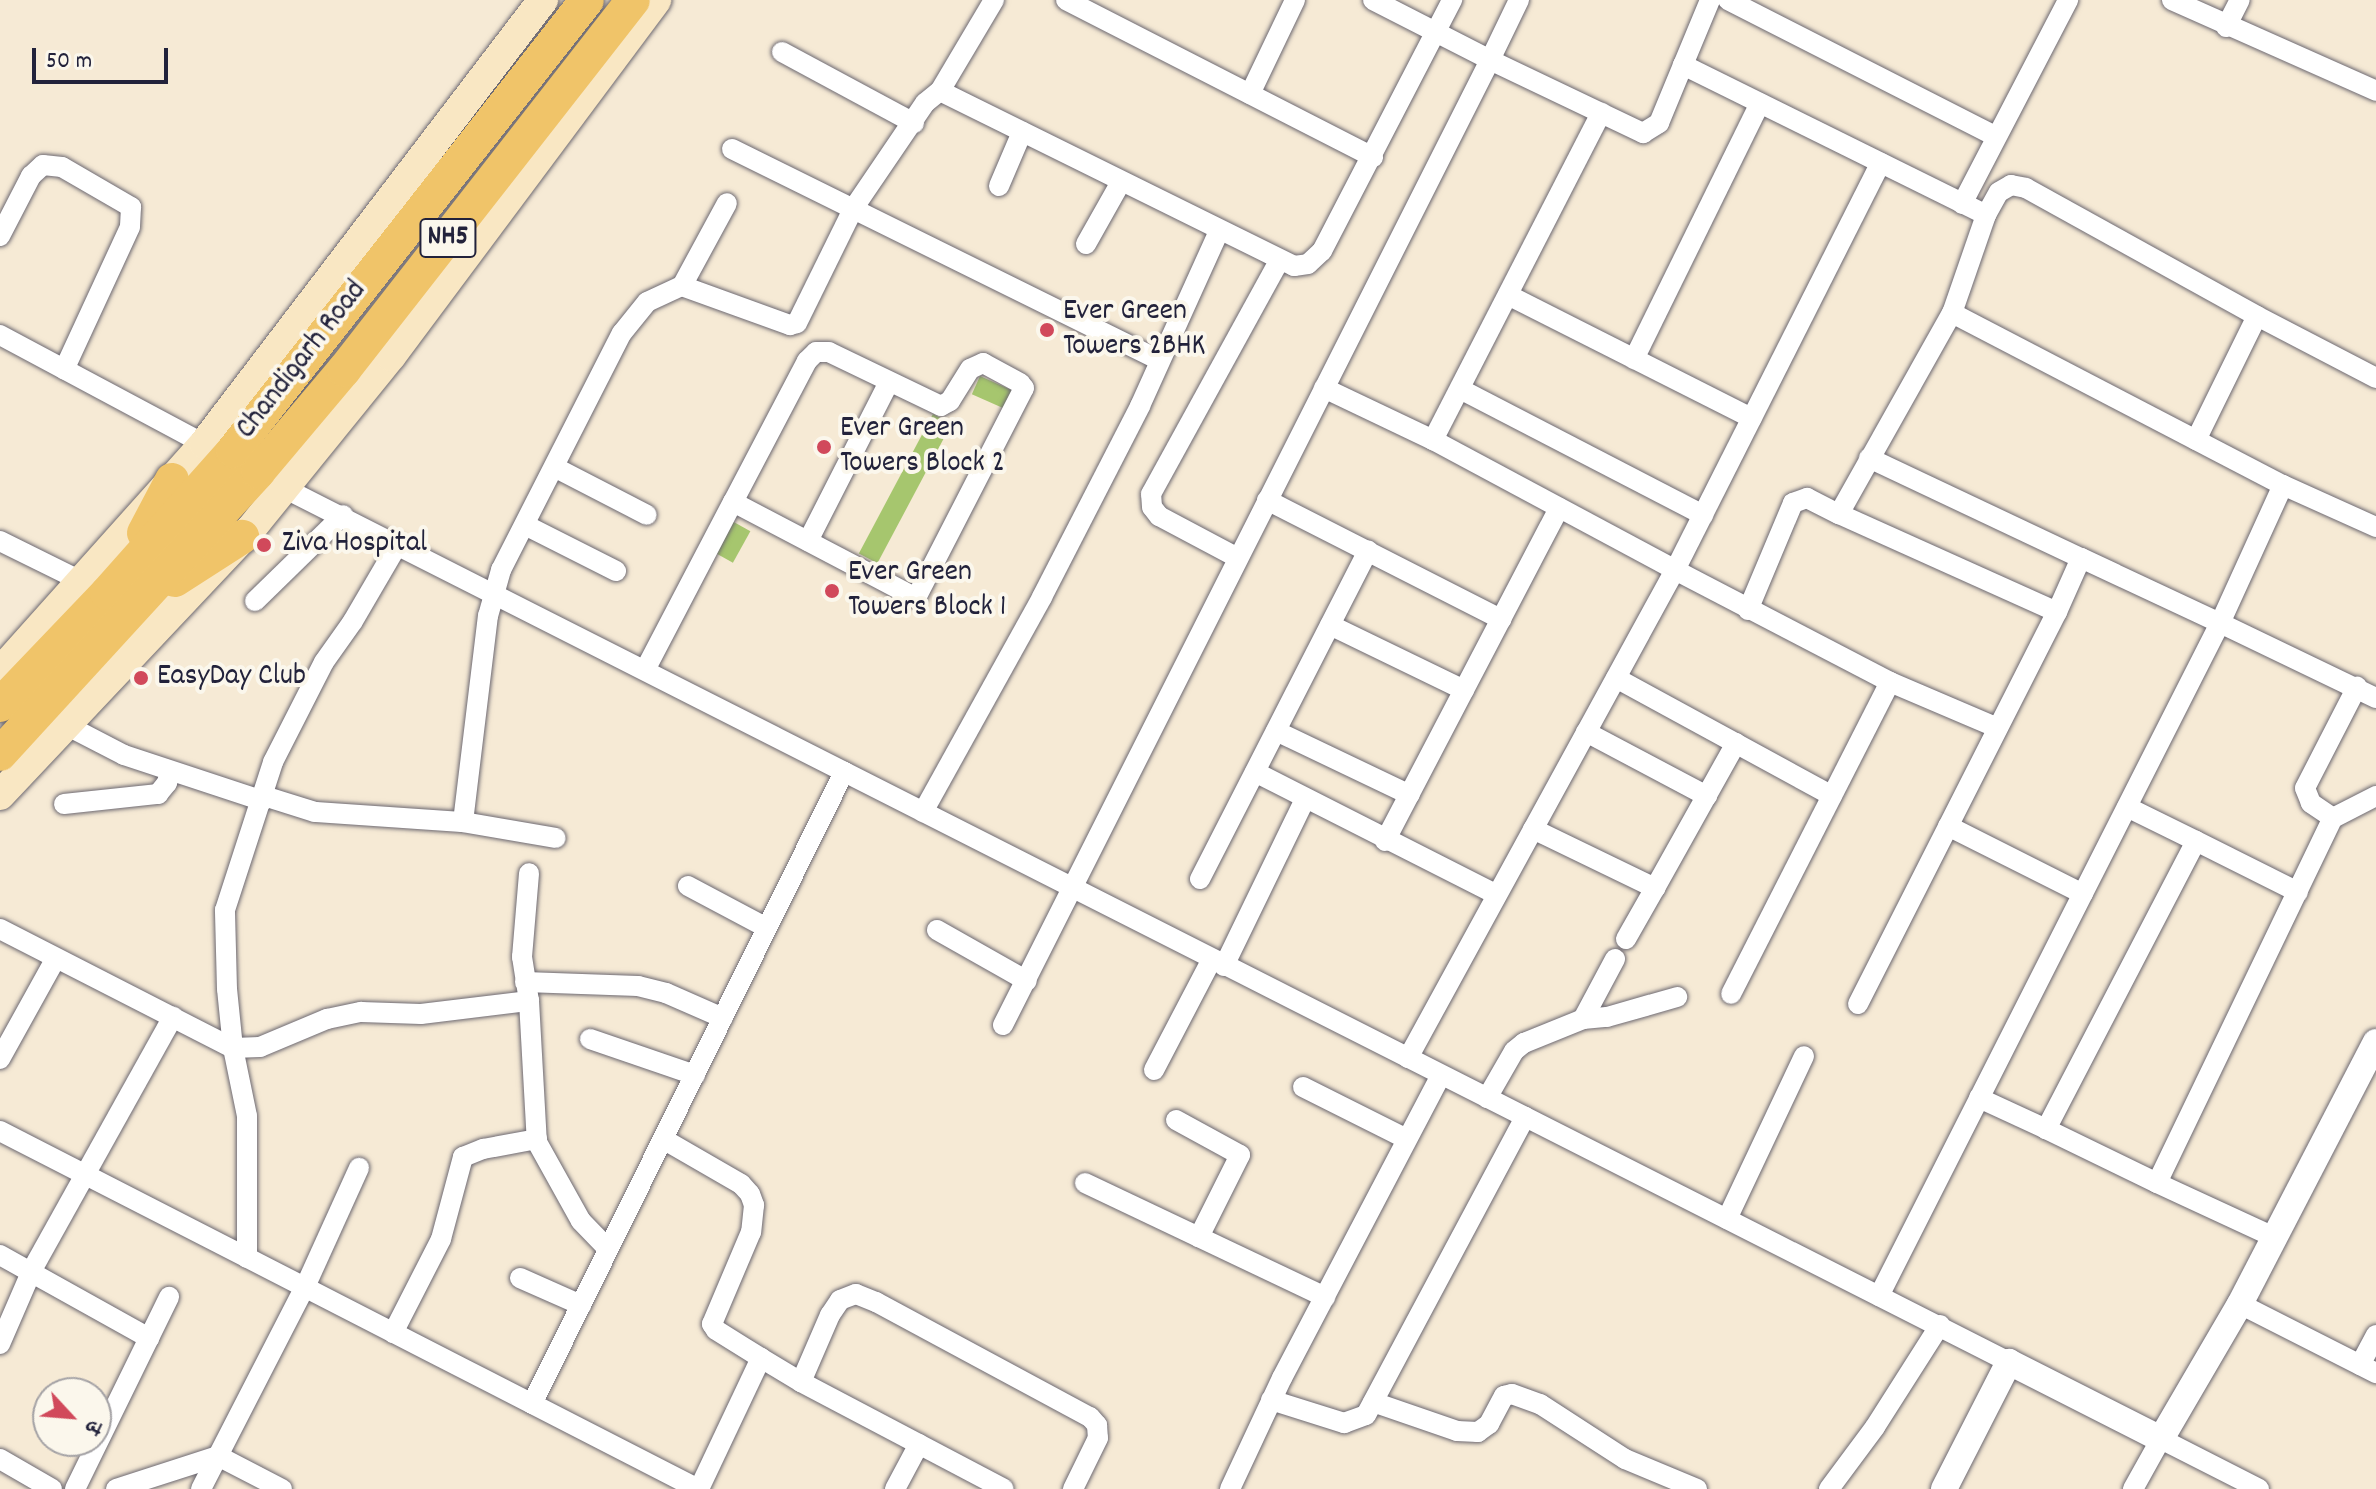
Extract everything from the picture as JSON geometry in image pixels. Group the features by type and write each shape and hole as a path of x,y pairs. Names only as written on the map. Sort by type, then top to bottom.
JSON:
{"highway":[{"name":"Chandigarh Road","path":"245,464 587,0"},
{"name":"NH5","path":"0,705 111,590 344,370 633,0"},
{"path":"111,590 172,480"},
{"path":"111,590 242,537"},
{"name":"NH5","path":"0,754 111,590"}],"main road":[{"path":"0,795 242,537 245,464 543,0"},
{"path":"172,480 245,464 391,356 656,0"},
{"path":"0,672 111,590"}],"street":[{"path":"682,286 790,325 797,323 853,209 925,103 940,91 994,0"},
{"path":"1066,0 1373,157"},
{"path":"1250,94 1295,0"},
{"path":"1373,0 1643,133 1650,132 1659,123 1710,0"},
{"path":"940,91 1279,261 1294,266 1308,264 1322,251 1452,0"},
{"path":"1003,1025 1519,0"},
{"path":"1728,0 1995,136"},
{"path":"1962,204 2068,0"},
{"path":"2172,0 2226,27 2376,91"},
{"path":"2226,27 2240,0"},
{"path":"782,52 914,123"},
{"path":"1683,65 1986,215"},
{"path":"1634,359 1760,103"},
{"path":"1433,440 1601,113"},
{"path":"999,186 1022,132"},
{"path":"732,149 1159,360"},
{"path":"1408,1058 1675,570 1881,163"},
{"path":"0,236 31,176 43,165 62,167 131,207 130,227 64,370"},
{"path":"1086,244 1121,182"},
{"path":"1839,514 1952,313 1986,215 1999,192 2011,185 2026,188 2376,378"},
{"path":"463,822 494,592 501,570 556,468 622,333 647,302 682,286 727,203"},
{"path":"923,812 1042,597 1219,231"},
{"path":"1238,558 1159,516 1152,507 1151,494 1279,261"},
{"path":"1508,295 1752,418"},
{"path":"1952,313 2283,485 2376,527"},
{"path":"2196,440 2257,316"},
{"path":"0,335 398,544 844,772 2259,1489"},
{"path":"645,670 733,502 807,361 816,352 829,352 941,406 950,401 970,369 983,363 1024,388 916,598 733,502"},
{"path":"808,541 889,382"},
{"path":"1324,388 1433,440 1748,610 1890,682 1998,728"},
{"path":"1460,389 1703,515"},
{"path":"1869,458 2376,698"},
{"path":"556,468 647,515"},
{"path":"1879,1296 2220,623 2283,485"},
{"path":"1748,610 1793,503 1807,498 2057,612"},
{"path":"1267,500 1501,619"},
{"path":"1385,841 1559,508"},
{"path":"255,601 343,515"},
{"path":"525,525 616,571"},
{"path":"0,541 111,590"},
{"path":"247,1258 247,1116 233,1048 225,910 273,762 317,675 398,544"},
{"path":"1200,879 1368,551"},
{"path":"1858,1004 2057,612 2081,558"},
{"path":"1330,625 1464,690"},
{"path":"1616,678 1832,796"},
{"path":"1731,994 1890,682"},
{"path":"2333,818 2311,803 2305,788 2357,687"},
{"path":"66,725 124,755 263,799 315,812 463,822 556,838"},
{"path":"1276,731 1410,795"},
{"path":"1586,732 1707,796"},
{"path":"1626,939 1736,743"},
{"path":"64,804 158,794 170,771"},
{"path":"532,1404 844,772"},
{"path":"1255,772 1385,841 1497,895"},
{"path":"2157,1183 2333,818 2376,796"},
{"path":"1154,1070 1218,963 1305,799"},
{"path":"2127,807 2298,892"},
{"path":"1948,826 2083,894"},
{"path":"1533,829 1655,888"},
{"path":"2046,1129 2196,841"},
{"path":"529,873 522,957 537,1139 581,1221 608,1249"},
{"path":"688,886 767,928"},
{"path":"0,929 233,1048 260,1047 327,1019 361,1012 421,1014 527,991 638,986 666,993 723,1018"},
{"path":"937,930 1027,981"},
{"path":"0,1059 56,958"},
{"path":"1583,1019 1615,959"},
{"path":"1487,1098 1514,1051 1524,1043 1583,1019 1607,1017 1677,997"},
{"path":"0,1344 32,1270 173,1017"},
{"path":"590,1039 695,1075"},
{"path":"2133,1489 2240,1304 2376,1042"},
{"path":"1727,1219 1804,1056"},
{"path":"1230,1489 1271,1400 1441,1075"},
{"path":"1303,1087 1407,1139"},
{"path":"1979,1098 2274,1237"},
{"path":"1271,1400 1344,1423 1366,1415 1525,1117"},
{"path":"1176,1120 1240,1155 1199,1237"},
{"path":"0,1131 698,1489 761,1358"},
{"path":"393,1333 441,1239 463,1157 483,1149 537,1139"},
{"path":"663,1139 741,1184 754,1205 751,1232 712,1324 716,1330 801,1382 1004,1489"},
{"path":"201,1489 305,1287 359,1168"},
{"path":"1085,1183 1325,1297"},
{"path":"0,1255 32,1270 149,1338"},
{"path":"520,1278 581,1305"},
{"path":"801,1382 840,1300 856,1294 1090,1417 1097,1425 1098,1438 1073,1489"},
{"path":"75,1489 169,1297"},
{"path":"2240,1304 2368,1369 2376,1335"},
{"path":"1829,1489 1875,1427 1940,1325"},
{"path":"1944,1489 2009,1362"},
{"path":"1373,1402 1457,1431 1478,1432 1489,1424 1504,1396 1512,1394 1540,1404 1625,1459 1697,1489"},
{"path":"895,1489 919,1444"},
{"path":"116,1489 218,1456 282,1489"},
{"path":"0,1459 52,1489"}],"green space":[{"path":"980,376 1018,393 1010,411 972,394"},
{"path":"933,414 952,424 877,563 859,554"},
{"path":"732,521 750,531 733,563 715,552"}],"place":[{"name":"Ever Green Towers 2BHK","path":"1047,330"},
{"name":"Ever Green Towers Block 2","path":"824,447"},
{"name":"Ziva Hospital","path":"264,545"},
{"name":"Ever Green Towers Block 1","path":"832,591"},
{"name":"EasyDay Club","path":"141,678"}]}
